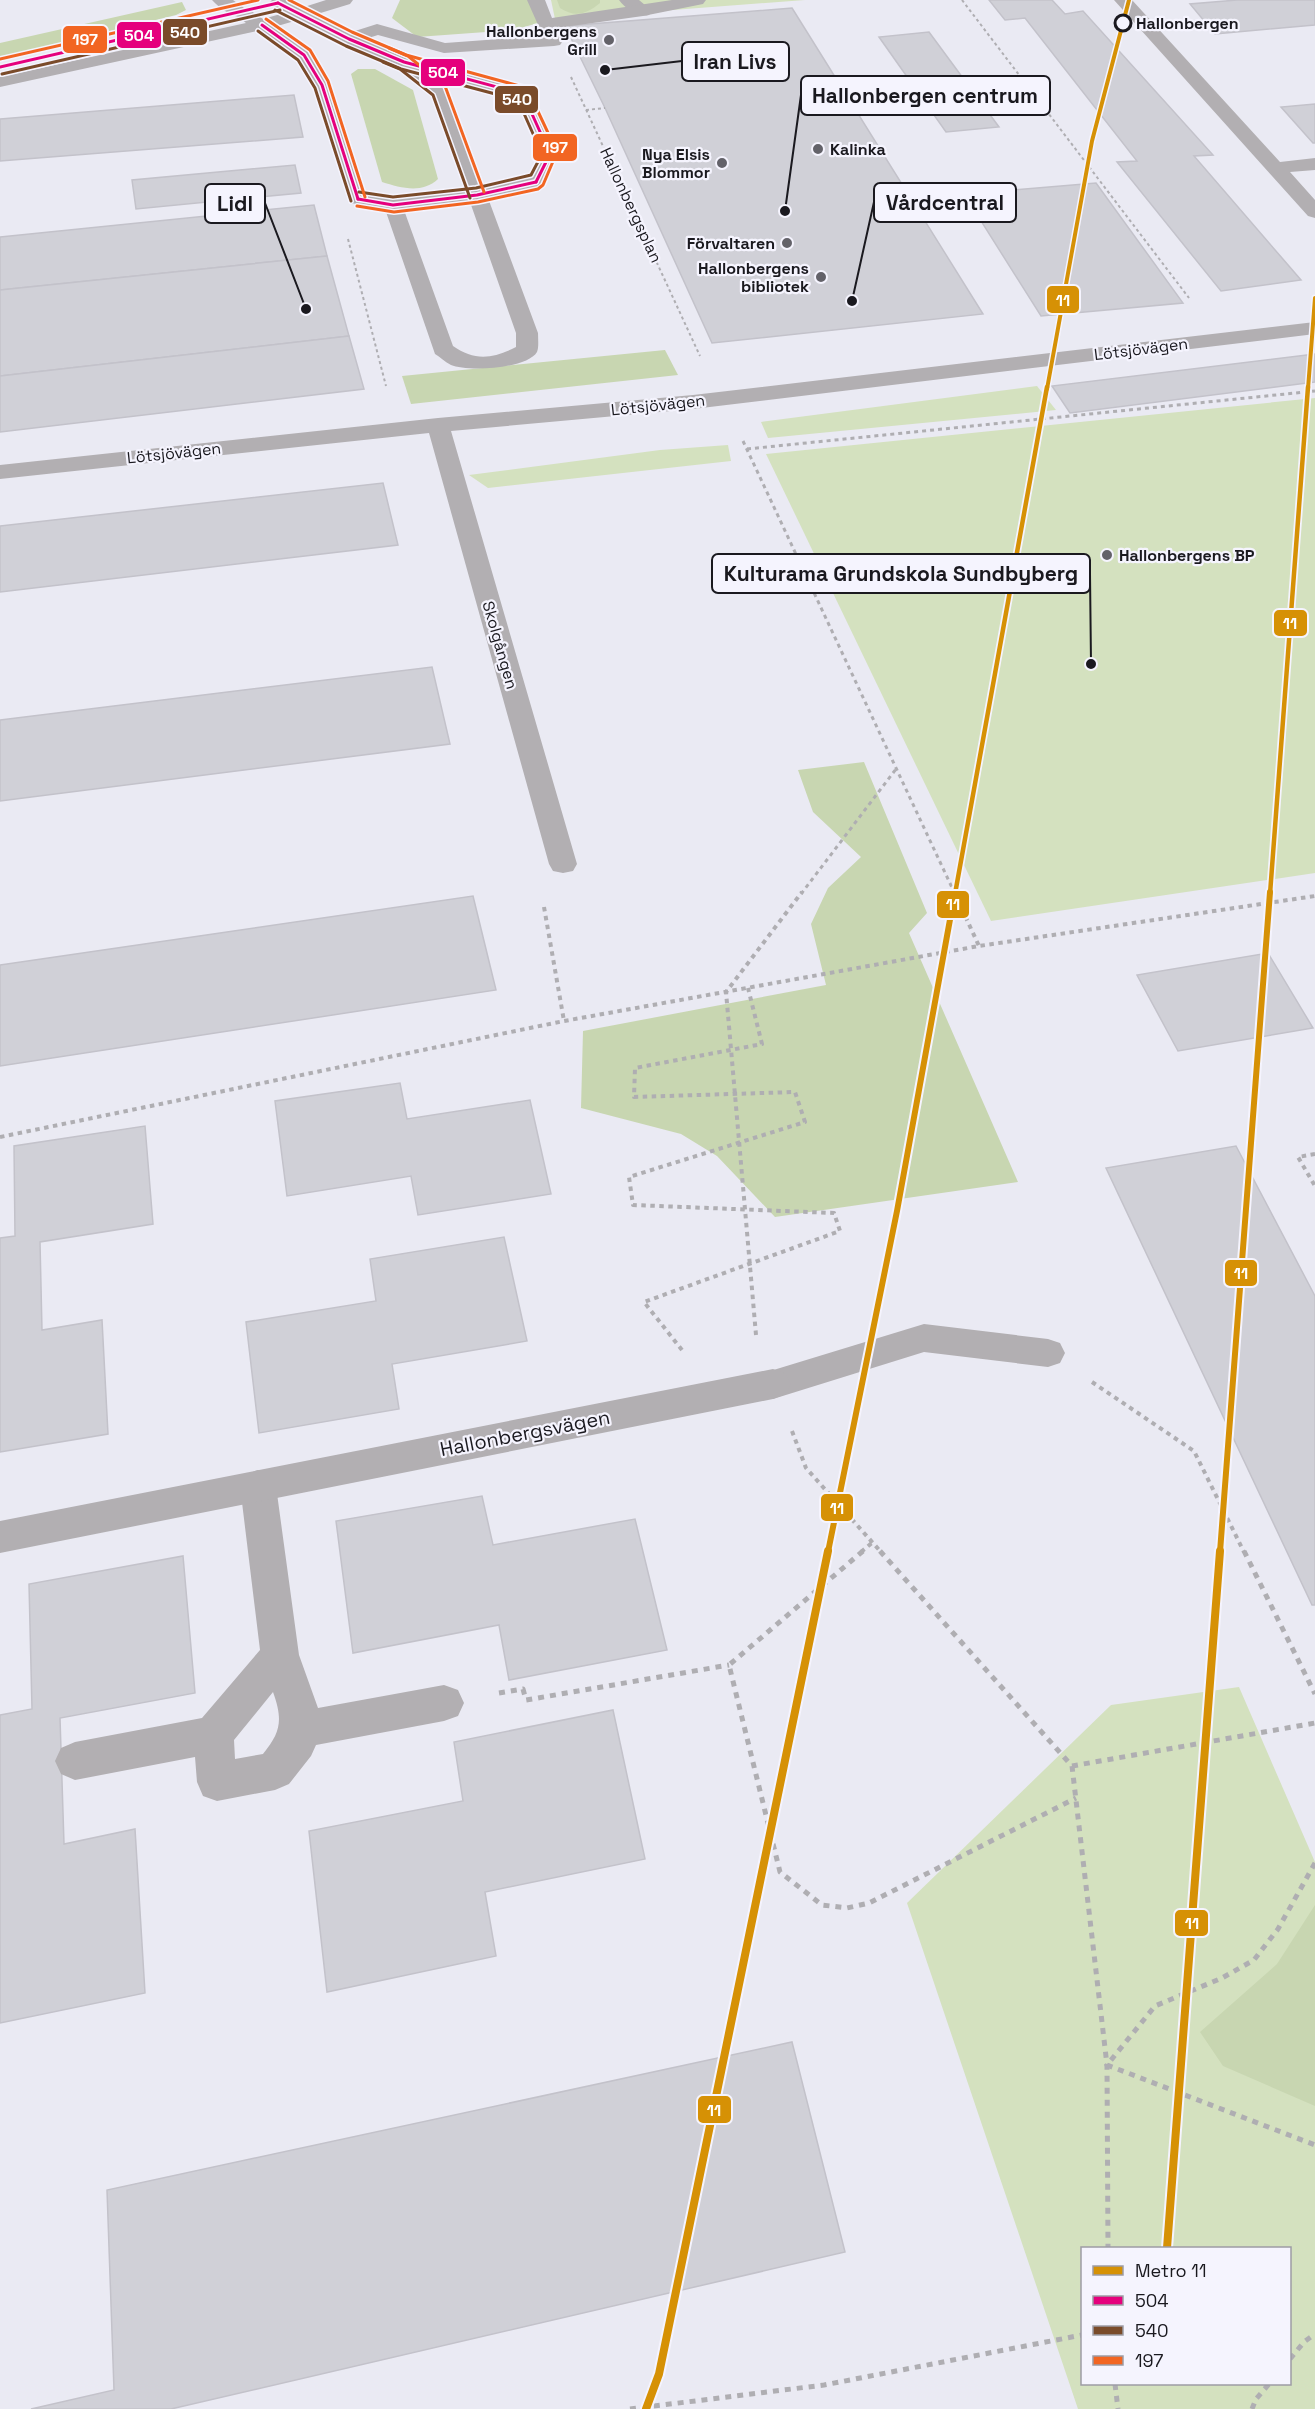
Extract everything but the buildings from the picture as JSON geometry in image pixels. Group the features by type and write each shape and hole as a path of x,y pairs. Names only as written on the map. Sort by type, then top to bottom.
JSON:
{"street":[{"path":"0,67 242,13 279,1 299,15 404,62 523,94 550,154 536,182 477,195 393,204 358,199 322,85 304,55 262,25 242,13 221,0"},
{"path":"0,82 262,25 344,0"},
{"path":"349,39 376,29 444,48 554,41 536,0"},
{"path":"628,0 643,11"},
{"path":"546,24 643,11 697,0"},
{"path":"1123,0 1315,212"},
{"path":"393,204 443,349 460,360 486,362 513,358 527,350 527,333 439,90 404,62"},
{"path":"1275,168 1315,164"},
{"name":"Lötsjövägen","path":"0,472 438,425 693,402 1315,328"},
{"name":"Skolgången","path":"438,425 562,864"},
{"name":"Hallonbergsvägen","path":"0,1537 773,1384 924,1338 1048,1353"},
{"path":"213,1736 217,1782 275,1771 297,1743 299,1710 279,1654 258,1486"},
{"path":"75,1761 213,1736 279,1654"},
{"path":"297,1730 444,1703"}],"path":[{"path":"962,0 1220,339"},
{"name":"Hallonbergsplan","path":"554,41 702,359"},
{"path":"586,110 605,108"},
{"path":"747,449 1315,391"},
{"path":"742,439 979,946"},
{"path":"757,1342 726,992 896,769"},
{"path":"562,864 541,888 564,1021"},
{"path":"0,1137 564,1021 979,946 1315,896"},
{"path":"717,1396 644,1302 840,1231 834,1213 633,1205 629,1177 806,1122 795,1092 634,1097 634,1068 762,1044 748,988"},
{"path":"1315,1154 1298,1156 1315,1186"},
{"path":"1048,1353 1194,1450 1315,1694"},
{"path":"773,1384 806,1468 1072,1766 1107,2065 1108,2247"},
{"path":"444,1703 523,1689 526,1700 729,1665 873,1542"},
{"path":"729,1665 780,1872 822,1905 848,1908 869,1904 1076,1798"},
{"path":"1072,1766 1315,1723"},
{"path":"1107,2065 1155,2006 1222,1978 1254,1960 1278,1929 1315,1863"},
{"path":"1107,2065 1315,2145"},
{"path":"1291,2358 1304,2342 1315,2334"},
{"path":"630,2409 824,2385 1081,2336"},
{"path":"1115,2385 1118,2409"},
{"path":"1251,2409 1268,2385"}],"green space":[{"path":"400,0 528,0 538,23 514,30 417,37 392,18"},
{"path":"551,0 805,0 555,19"},
{"path":"557,0 600,0 600,3 586,12 576,14 560,8"},
{"path":"182,2 186,10 176,15 0,58 0,43"},
{"path":"358,69 375,69 413,90 438,179 432,184 411,188 382,182 351,74"},
{"path":"665,350 678,375 411,404 402,376"},
{"path":"1037,386 1056,410 768,438 761,422"},
{"path":"1315,398 1315,873 991,921 766,454"},
{"path":"728,445 731,461 488,488 469,475 660,450"},
{"path":"864,762 927,913 909,933 1018,1182 775,1217 717,1156 681,1134 581,1108 583,1031 826,985 811,924 828,888 861,857 813,812 798,770"},
{"path":"1239,1687 1315,1862 1315,2409 1078,2409 907,1903 1111,1705"},
{"path":"1315,1905 1315,2106 1223,2066 1200,2032 1277,1964"}],"metro line":[{"name":"11","path":"646,2409 659,2374 751,1935 897,1211 1092,141 1129,0"},
{"name":"11","path":"1167,2247 1315,298"}],"transit line":[{"name":"197","path":"0,59 258,0"},
{"name":"197","path":"289,0 352,32 406,55 527,88 557,152 543,185 538,189 478,202 394,212 357,206"},
{"name":"504","path":"278,3 349,39 404,62 523,94 550,154 536,182"},
{"name":"504","path":"0,67 278,3"},
{"name":"540","path":"275,10 346,46 401,69 518,100 542,154 531,175 476,188 393,197 359,192"},
{"name":"540","path":"2,74 280,10"},
{"name":"197","path":"266,19 310,50 328,81 365,197"},
{"name":"504","path":"262,25 304,55 322,85 358,199"},
{"name":"540","path":"258,31 298,60 315,88 351,201"},
{"name":"197","path":"389,48 408,56 445,86 484,192"},
{"name":"540","path":"383,62 400,69 433,95 470,198"},
{"name":"504","path":"358,199 393,205 477,195 536,182"}],"place":[{"name":"Hallonbergen","path":"1123,23"},
{"name":"Hallonbergens Grill","path":"609,40"},
{"name":"Iran Livs","path":"605,70"},
{"name":"Kalinka","path":"818,149"},
{"name":"Nya Elsis Blommor","path":"722,163"},
{"name":"Hallonbergen centrum","path":"785,211"},
{"name":"Förvaltaren","path":"787,243"},
{"name":"Hallonbergens bibliotek","path":"821,277"},
{"name":"Vårdcentral","path":"852,301"},
{"name":"Lidl","path":"306,309"},
{"name":"Hallonbergens BP","path":"1107,555"},
{"name":"Kulturama Grundskola Sundbyberg","path":"1091,664"}]}
